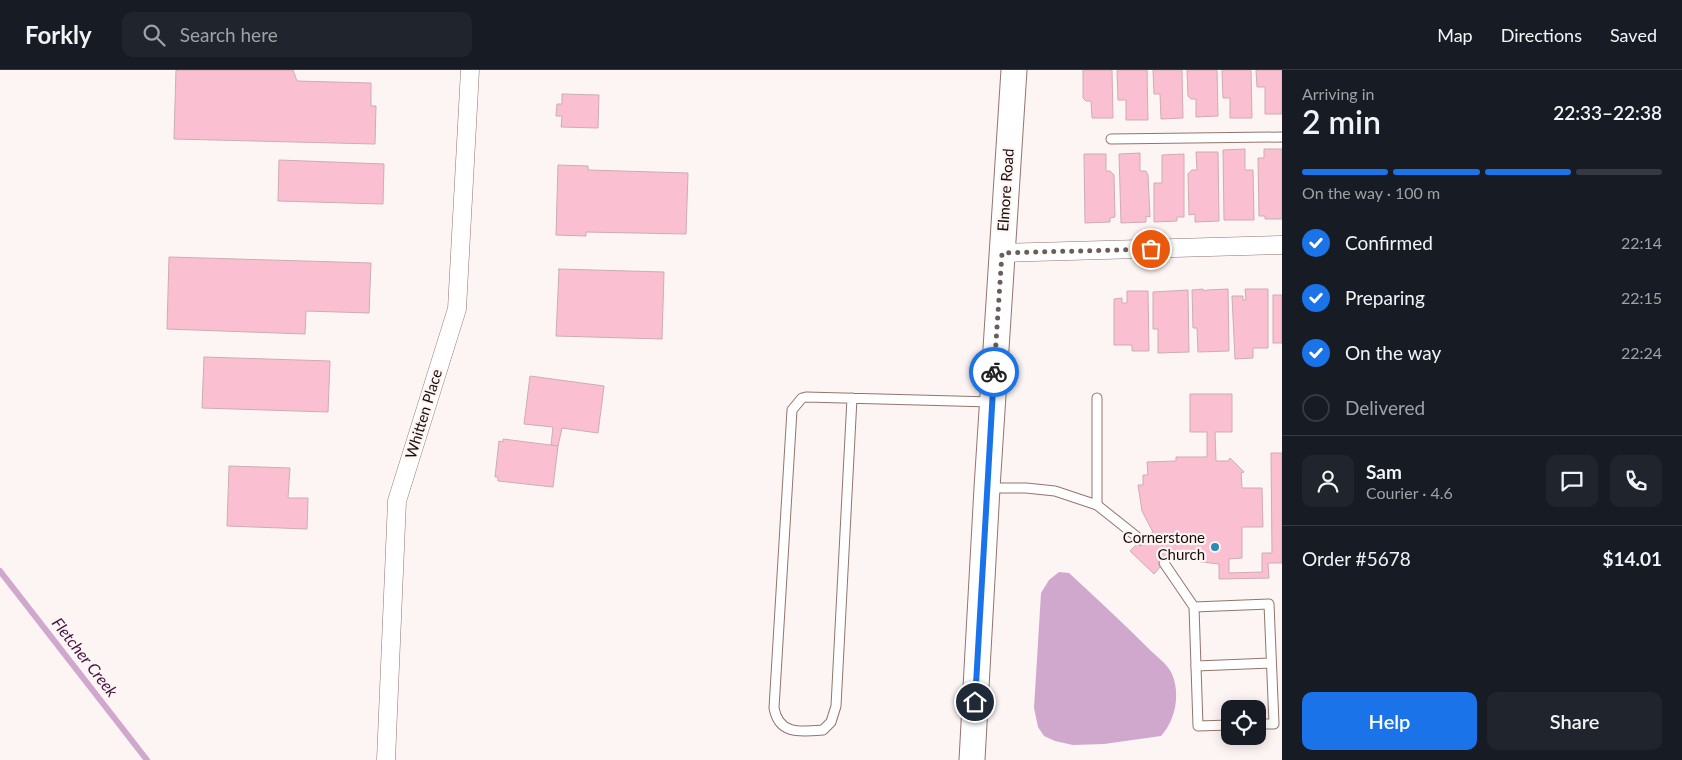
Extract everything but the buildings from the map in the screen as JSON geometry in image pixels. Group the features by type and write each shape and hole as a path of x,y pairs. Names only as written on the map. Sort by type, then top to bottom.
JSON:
{"street":[{"name":"Whitten Place","path":"386,760 397,501 457,309 470,70"},
{"name":"Elmore Road","path":"972,760 986,488 1014,70"},
{"path":"1002,253 1282,245"}],"lane":[{"path":"1111,139 1282,137"},
{"path":"852,398 836,706 831,722 823,730 794,730 781,726 776,719 774,708 792,410 802,398 806,397 852,398 992,402"},
{"path":"1097,398 1098,505"},
{"path":"986,488 1026,488 1055,491 1098,505 1141,540"},
{"path":"1164,563 1194,607 1198,726 1221,725"},
{"path":"1194,607 1269,604 1274,724 1266,724"},
{"path":"1196,666 1271,663"}],"shaded area":[{"path":"1059,572 1069,573 1120,620 1171,672 1176,688 1175,706 1170,722 1161,736 1104,744 1073,745 1055,741 1044,736 1038,727 1034,708 1041,593 1049,580"}],"waterway":[{"name":"Fletcher Creek","path":"0,571 147,760"}],"way so far":[{"path":"994,372 1002,253 1151,249"}],"place":[{"name":"Cornerstone Church","path":"1215,547"}],"route":[{"path":"975,702 994,372"}]}
